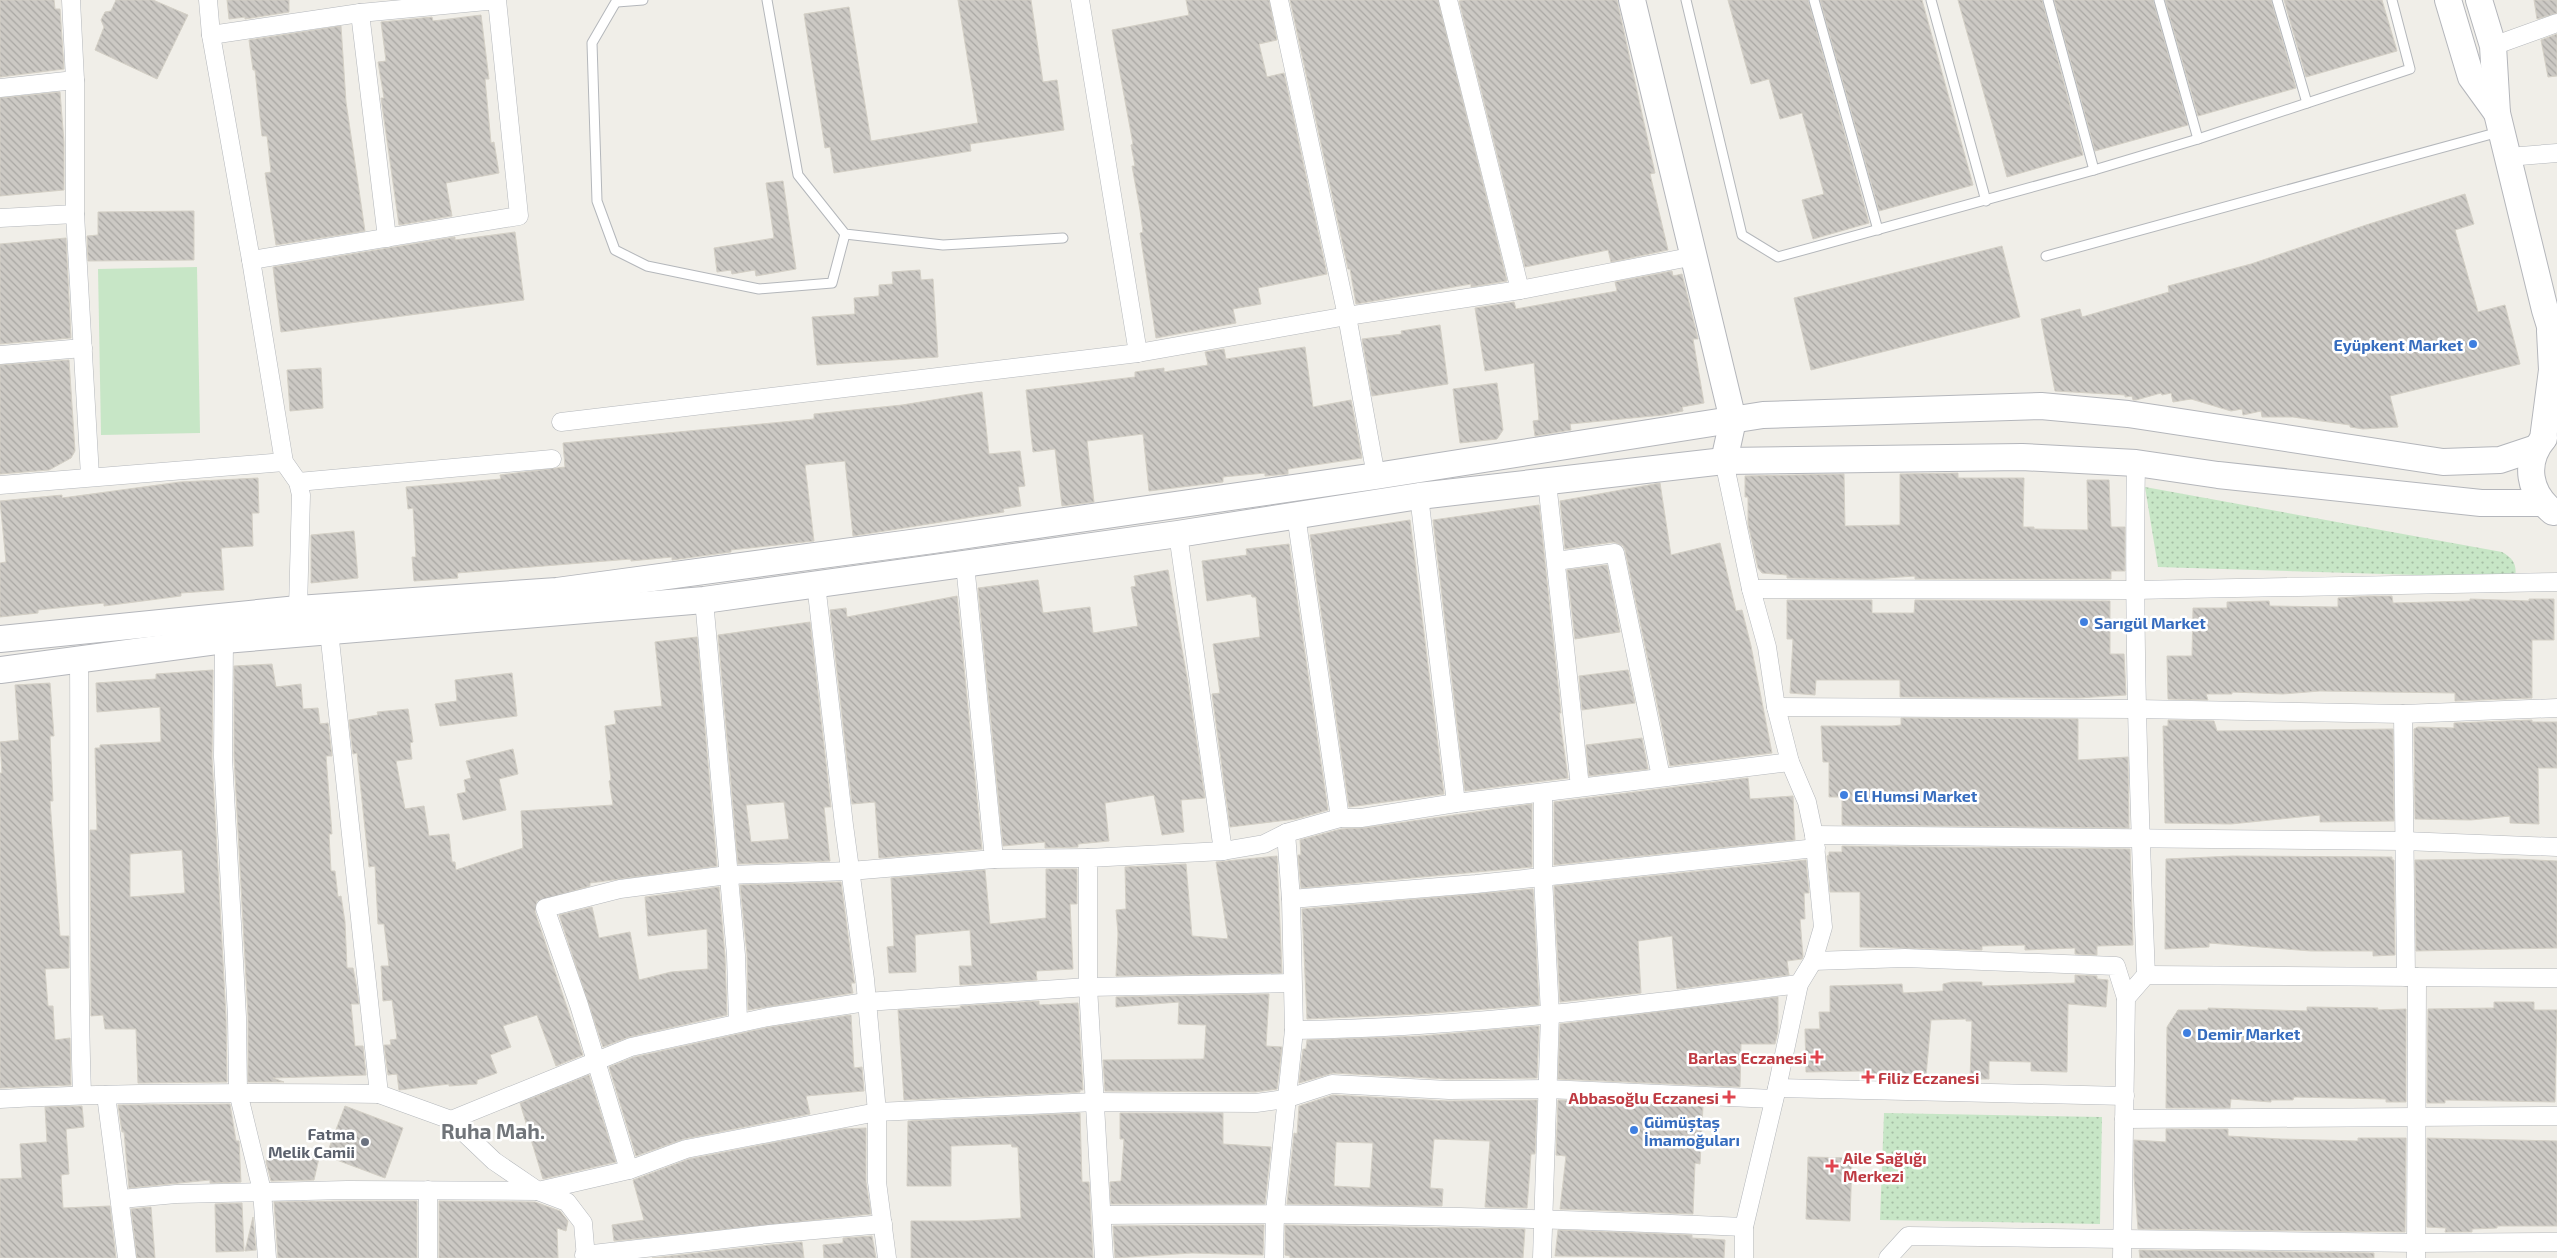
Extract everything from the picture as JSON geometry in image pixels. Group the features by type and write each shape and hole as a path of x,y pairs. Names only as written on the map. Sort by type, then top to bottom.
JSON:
{"main road":[{"path":"1632,0 1695,256 1732,420 1724,461"},
{"path":"2448,0 2471,77 2499,122"},
{"path":"2479,0 2493,46 2499,122 2552,324 2552,370 2546,439 2531,462 2531,477 2534,491 2550,509"},
{"path":"0,639 298,609 557,591 924,541 1376,476 1763,415 2041,406 2128,414 2443,462 2500,460 2546,439"},
{"path":"0,670 224,640 704,600 1178,534 1419,496 1724,461 2022,457 2136,463 2218,475 2550,509"}],"street":[{"path":"72,0 75,80 75,214 90,476"},
{"path":"208,0 211,35 251,260 284,462 298,482 301,495 298,609"},
{"path":"211,35 360,13 497,0 519,216 251,260"},
{"path":"1080,0 1138,354"},
{"path":"1279,0 1347,316 1376,476"},
{"path":"1448,0 1520,290"},
{"path":"360,13 387,238"},
{"path":"2493,46 2557,23"},
{"path":"0,88 75,80"},
{"path":"2508,157 2557,153"},
{"path":"0,218 75,214"},
{"path":"561,422 1138,354 1347,316 1520,290 1695,256"},
{"path":"0,355 84,348"},
{"path":"298,482 552,459"},
{"path":"1724,461 1751,589 1767,647 1776,707 1790,762 1807,802 1815,841 1823,927 1813,961 1799,984 1776,1094 1744,1227 1744,1258"},
{"path":"0,485 90,476 284,462"},
{"path":"2126,998 2146,975 2136,709 2134,590 2136,463"},
{"path":"1548,482 1580,787"},
{"path":"1419,496 1456,802"},
{"path":"1296,515 1340,818"},
{"path":"1178,534 1223,851"},
{"path":"1556,561 1615,553 1661,777"},
{"path":"965,564 994,859"},
{"path":"1751,589 2134,590 2557,582"},
{"path":"816,584 878,1112 877,1182 887,1258"},
{"path":"704,600 714,690 736,955 738,1022"},
{"path":"329,631 379,1094"},
{"path":"224,640 223,758 237,1017 238,1092 262,1191 267,1258"},
{"path":"79,660 78,971 82,1094"},
{"path":"1776,707 2136,709 2403,714 2557,708"},
{"path":"2403,714 2404,841 2418,1117 2416,1251"},
{"path":"629,1170 579,1005 545,908 620,889 728,875 850,871 994,859 1088,858 1223,851 1264,844 1286,833 1340,818 1361,818 1456,802 1542,794 1580,787 1790,762"},
{"path":"1542,794 1543,877 1550,1014 1542,1258"},
{"path":"1274,1258 1275,1212 1285,1099 1294,1030 1291,983 1291,899 1286,833"},
{"path":"1291,899 1543,877 1815,841 2141,838 2404,841 2557,847"},
{"path":"1088,858 1088,987 1104,1258"},
{"path":"1813,961 1905,958 2116,966 2126,998 2122,1258"},
{"path":"2146,975 2557,978"},
{"path":"451,1120 631,1047 738,1022 866,1002 1088,987 1291,983"},
{"path":"1294,1030 1386,1029 1550,1014 1799,984"},
{"path":"121,1199 262,1191 538,1191 629,1170 686,1149 878,1112 1096,1102 1256,1103 1285,1099 1332,1084 1449,1090 1547,1089 1776,1094 2125,1096"},
{"path":"0,1099 82,1094 238,1092 379,1094 451,1120 494,1161 538,1191 567,1202 584,1223 585,1257 769,1234 883,1224"},
{"path":"106,1095 121,1199 127,1258"},
{"path":"2124,1119 2557,1116"},
{"path":"428,1190 428,1258"},
{"path":"1102,1215 1275,1212 1543,1217 1744,1227"},
{"path":"1888,1258 1908,1236 2122,1239 2416,1251 2523,1250 2557,1242"}],"lane":[{"path":"643,0 617,1 592,43 597,201 615,250 648,266 759,289 832,283 844,234"},
{"path":"767,0 798,175 844,234 943,245 1063,238"},
{"path":"1686,0 1742,236 1778,258 1986,201 2198,139 2410,69 2392,0"},
{"path":"1814,0 1878,230"},
{"path":"1931,0 1986,201"},
{"path":"2048,0 2094,170"},
{"path":"2159,0 2198,139"},
{"path":"2277,0 2308,103"},
{"path":"2046,256 2499,122"}],"green space":[{"path":"197,267 200,433 101,435 98,269"},
{"path":"2145,487 2502,552 2514,563 2516,569 2515,578 2158,567"},
{"path":"1884,1113 2102,1117 2100,1224 1880,1220"}],"building":[{"path":"0,0 54,0 55,9 60,9 64,69 0,77"},
{"path":"116,0 153,0 188,15 157,79 95,50 104,27 101,20 105,12 111,11"},
{"path":"227,0 289,0 289,12 245,19 245,17 229,19"},
{"path":"958,0 1031,0 1043,82 1057,80 1064,130 970,144 971,151 834,173 830,147 825,148 804,14 849,7 871,141 978,123"},
{"path":"1186,0 1269,0 1277,40 1259,44 1267,77 1284,73 1327,274 1258,288 1261,304 1233,309 1236,323 1156,338 1140,233 1143,232 1140,210 1132,166 1135,166 1131,145 1133,144 1112,30 1189,15"},
{"path":"1290,0 1438,0 1507,281 1471,287 1471,284 1356,304 1350,269 1348,269"},
{"path":"1617,0 1655,173 1650,174 1668,250 1611,262 1608,250 1525,267 1459,1"},
{"path":"1728,0 1808,0 1869,223 1813,239 1802,200 1824,194 1802,113 1780,119 1769,79 1751,84"},
{"path":"1820,0 1922,0 1973,185 1879,211"},
{"path":"1958,0 2042,0 2083,155 2007,177"},
{"path":"2054,0 2153,0 2188,125 2095,151"},
{"path":"2165,0 2271,0 2296,88 2198,116"},
{"path":"2284,0 2382,0 2397,51 2306,77"},
{"path":"2534,0 2557,0 2557,13 2537,19"},
{"path":"481,15 489,79 485,79 491,143 494,142 499,173 446,183 452,216 399,225 381,98 384,98 378,62 386,61 381,22 432,17 433,21"},
{"path":"341,26 346,102 365,231 276,245 265,173 271,172 267,136 262,136 255,70 253,70 249,40"},
{"path":"2557,34 2557,76 2548,77 2541,40"},
{"path":"60,92 64,142 64,190 0,196 0,98"},
{"path":"783,181 796,269 756,276 755,270 732,274 731,270 717,272 714,248 774,238 766,183"},
{"path":"2465,194 2474,224 2455,230 2478,312 2505,305 2520,364 2390,396 2398,427 2363,429 2350,427 2350,425 2293,417 2262,417 2261,411 2243,415 2242,409 2231,411 2191,399 2173,402 2171,393 2162,395 2161,393 2133,400 2132,396 2125,397 2125,395 2055,391 2041,319 2080,309 2082,317 2169,292 2168,286 2251,264"},
{"path":"194,211 194,260 88,261 87,236 98,235 98,212"},
{"path":"515,232 524,300 281,332 273,267 455,237 455,240"},
{"path":"66,238 71,338 0,344 0,244"},
{"path":"2002,246 2020,317 1811,370 1794,298"},
{"path":"920,270 921,280 933,279 938,357 817,365 812,317 855,314 854,298 879,296 879,285 893,284 892,272"},
{"path":"1672,271 1673,276 1682,274 1698,339 1693,339 1704,403 1682,407 1683,411 1663,415 1570,424 1571,430 1535,436 1533,421 1539,420 1534,363 1485,371 1475,308 1514,302 1516,309 1617,291 1615,282"},
{"path":"1440,325 1448,384 1372,396 1362,339 1402,334 1401,331"},
{"path":"1305,347 1313,407 1351,400 1362,458 1288,469 1288,474 1265,476 1265,473 1223,477 1223,482 1149,491 1143,434 1087,441 1094,502 1062,506 1055,449 1033,452 1026,390 1135,377 1135,372 1164,368 1164,372 1208,365 1205,352 1224,349 1226,359"},
{"path":"69,360 75,451 71,458 49,470 0,474 0,365"},
{"path":"321,368 323,408 290,411 287,370"},
{"path":"1497,383 1503,430 1497,439 1460,443 1453,389"},
{"path":"982,392 989,454 1020,451 1025,486 1018,487 1021,506 1003,509 1004,512 853,536 845,461 805,465 814,541 731,550 731,552 672,560 672,557 631,561 631,559 457,573 458,578 414,581 412,557 416,557 413,508 408,509 406,487 501,479 500,475 565,467 563,443 814,419 814,414 902,405"},
{"path":"1958,473 1958,478 2024,478 2023,527 2034,527 2034,529 2088,530 2087,480 2109,480 2111,527 2125,527 2125,571 2111,571 2111,579 1915,579 1915,576 1872,579 1787,578 1787,575 1762,573 1758,568 1748,524 1748,497 1745,497 1745,476 1844,474 1845,526 1900,525 1900,474"},
{"path":"258,478 259,513 252,513 253,546 221,548 224,590 181,593 181,596 104,606 104,603 38,610 38,613 0,617 0,563 6,562 0,501 62,495 62,498 180,482"},
{"path":"1660,483 1671,555 1720,543 1736,611 1742,610 1751,646 1772,753 1670,766 1625,550 1623,546 1614,542 1565,549 1560,501"},
{"path":"1539,505 1561,713 1559,713 1568,778 1465,791 1433,520"},
{"path":"1410,520 1444,794 1349,807 1310,535"},
{"path":"354,531 358,578 311,583 311,535"},
{"path":"1289,544 1328,810 1296,819 1230,827 1212,694 1220,693 1213,644 1260,637 1256,597 1252,597 1251,594 1207,601 1202,561 1247,555 1246,549"},
{"path":"1607,565 1620,632 1575,639 1567,570"},
{"path":"1168,570 1188,683 1205,798 1181,800 1184,832 1162,835 1154,795 1105,803 1109,841 1078,844 1078,847 1045,848 1045,842 1003,846 978,588 1038,580 1043,613 1090,607 1093,633 1138,626 1131,587 1136,586 1134,576"},
{"path":"957,596 982,849 879,858 875,802 852,804 830,610 846,608 847,617"},
{"path":"2392,596 2393,603 2470,601 2470,599 2529,601 2529,599 2554,599 2554,640 2532,640 2532,698 2455,701 2455,693 2320,691 2283,694 2232,692 2232,694 2206,694 2208,700 2168,699 2167,656 2192,656 2193,608 2227,608 2227,602 2269,601 2270,606 2338,607 2338,598"},
{"path":"1787,600 1872,600 1872,613 1914,613 1915,600 2110,601 2110,654 2124,654 2126,695 2078,698 1900,697 1900,680 1816,680 1815,695 1790,693 1793,639 1787,639"},
{"path":"810,622 831,807 824,807 830,861 738,864 718,635","holes":["784,802 789,839 751,842 746,805"]},
{"path":"697,637 717,866 590,883 590,886 537,901 535,912 583,1055 556,1066 537,1015 503,1026 511,1047 490,1055 497,1073 477,1080 477,1084 449,1086 449,1084 399,1090 397,1074 388,1075 384,1045 391,1045 390,1040 397,1039 392,1000 383,1001 381,966 389,966 384,924 378,924 375,866 369,867 357,753 353,754 349,720 378,715 377,712 408,709 413,742 410,743 412,759 396,761 405,809 424,806 429,836 449,834 452,862 455,862 456,870 523,848 521,811 613,805 609,781 611,780 605,726 616,724 614,711 662,706 655,642"},
{"path":"272,664 276,687 301,684 303,709 318,708 320,724 328,723 332,756 326,756 332,834 329,834 331,871 335,871 338,897 341,896 345,922 347,968 353,968 357,989 359,1004 351,1004 355,1046 363,1046 366,1075 273,1078 284,1082 248,1082 248,1016 234,757 234,666"},
{"path":"213,670 212,758 226,1017 227,1082 138,1083 136,1029 105,1029 103,1015 91,1016 90,830 97,830 95,748 100,748 100,745 161,742 160,707 97,712 96,683 156,679 156,674","holes":["182,850 185,893 130,897 130,854"]},
{"path":"1628,670 1635,703 1582,710 1579,676"},
{"path":"512,673 517,716 440,726 435,704 457,701 455,680"},
{"path":"50,683 54,736 50,736 53,801 50,801 60,936 69,936 69,968 45,969 48,1006 53,1006 55,1040 70,1038 71,1085 0,1088 0,773 2,773 0,742 19,740 15,685"},
{"path":"1901,718 2078,719 2078,760 2128,757 2129,828 1842,825 1842,797 1829,797 1829,762 1823,762 1821,726 1892,726 1901,725"},
{"path":"2168,720 2214,721 2217,731 2393,729 2394,821 2320,822 2320,815 2231,824 2165,823 2163,726 2168,726"},
{"path":"2532,720 2532,722 2557,722 2557,768 2538,768 2539,824 2510,823 2510,816 2471,820 2415,819 2414,729 2418,727 2454,728 2454,723"},
{"path":"1642,738 1648,769 1589,776 1586,745"},
{"path":"513,749 518,774 499,779 506,810 463,820 457,794 466,792 464,780 471,778 466,761"},
{"path":"1748,778 1750,799 1793,796 1795,840 1554,865 1554,802"},
{"path":"1532,804 1532,867 1301,888 1298,855 1301,855 1300,840 1341,829 1363,828"},
{"path":"1842,846 2130,849 2133,945 2097,946 2097,955 2075,954 2075,948 2025,950 2025,945 1982,946 1982,950 1860,947 1860,892 1830,892 1827,856 1829,852 1842,852"},
{"path":"1277,856 1282,973 1116,976 1118,933 1116,910 1126,909 1125,867 1186,864 1192,936 1228,939 1216,862"},
{"path":"2233,856 2392,857 2392,860 2394,860 2395,955 2373,956 2373,951 2311,951 2209,943 2209,947 2165,949 2166,859"},
{"path":"2513,859 2557,861 2557,948 2416,951 2415,860"},
{"path":"1806,860 1809,893 1804,893 1805,919 1800,919 1803,957 1802,959 1787,961 1789,975 1677,989 1672,936 1638,941 1641,993 1560,1002 1554,886"},
{"path":"1046,869 1077,869 1077,904 1070,904 1073,969 1036,971 1037,980 960,985 959,966 972,966 970,930 915,935 916,972 889,973 887,947 894,946 891,878 985,870 990,924 1046,918"},
{"path":"841,882 855,983 851,983 853,993 748,1010 747,954 740,885"},
{"path":"719,887 725,956 727,1015 629,1037 603,1047 559,915 592,907 599,938 630,932 639,980 671,972 708,969 707,929 648,936 645,897"},
{"path":"1533,889 1539,1005 1420,1014 1307,1019 1302,909"},
{"path":"2075,975 2097,976 2097,979 2108,980 2106,1007 2068,1004 2067,1072 2031,1071 2031,1062 1989,1061 1989,1079 1970,1079 1972,1021 1966,1021 1966,1019 1931,1020 1926,1076 1864,1074 1864,1071 1806,1072 1805,1029 1820,1029 1819,1012 1830,1012 1830,986 1902,984 1903,993 1943,991 1943,984 1952,982 1982,982 1982,986 2075,983"},
{"path":"1269,994 1266,1046 1282,1047 1277,1089 1255,1092 1105,1091 1103,1060 1204,1059 1206,1025 1178,1024 1179,1002 1116,1007 1116,997"},
{"path":"1778,997 1778,1031 1775,1044 1741,1044 1740,1087 1558,1079 1560,1024"},
{"path":"1039,1001 1039,1005 1078,1003 1083,1090 1080,1090 1080,1092 904,1100 898,1010 961,1008 960,1006"},
{"path":"2494,1002 2534,1002 2534,1010 2557,1010 2555,1102 2445,1100 2445,1103 2427,1103 2428,1009 2494,1008"},
{"path":"2307,1007 2378,1008 2377,1010 2406,1009 2406,1102 2386,1102 2386,1099 2294,1097 2293,1100 2271,1100 2271,1102 2231,1099 2230,1108 2166,1108 2167,1027 2178,1010 2208,1010 2208,1008 2307,1011"},
{"path":"851,1015 854,1068 862,1067 864,1091 806,1096 810,1114 684,1139 636,1156 609,1067 634,1057 770,1027"},
{"path":"1539,1026 1537,1078 1449,1079 1333,1073 1299,1083 1303,1049 1306,1049 1307,1040 1421,1036"},
{"path":"589,1075 616,1162 543,1179 520,1103"},
{"path":"1333,1095 1448,1101 1537,1100 1535,1154 1531,1154 1527,1208 1485,1207 1490,1141 1434,1139 1430,1188 1443,1189 1442,1206 1287,1204 1294,1133 1297,1134 1299,1106","holes":["1336,1142 1373,1143 1370,1188 1334,1186"]},
{"path":"1558,1100 1703,1106 1700,1164 1695,1163 1693,1214 1560,1209 1566,1156 1556,1155"},
{"path":"230,1104 236,1141 239,1141 241,1182 210,1183 210,1180 129,1188 124,1132 122,1132 118,1105"},
{"path":"82,1106 84,1127 66,1129 69,1174 61,1175 63,1208 110,1206 116,1258 0,1258 0,1179 22,1178 20,1144 47,1142 45,1107"},
{"name":"Fatma Melik Camii","path":"345,1106 403,1128 385,1178 326,1156"},
{"path":"1080,1113 1082,1182 1089,1182 1093,1258 911,1258 911,1221 968,1221 1021,1218 1018,1147 1012,1147 1011,1144 951,1146 951,1186 907,1186 908,1121"},
{"path":"1120,1113 1223,1113 1223,1144 1271,1147 1265,1204 1111,1204 1110,1182 1121,1181 1124,1139 1120,1139"},
{"path":"866,1128 866,1182 871,1214 614,1241 612,1225 644,1220 633,1180 689,1159 843,1129"},
{"path":"2166,1129 2228,1129 2228,1136 2281,1139 2358,1141 2358,1138 2406,1138 2405,1232 2138,1229 2134,1177 2134,1140 2166,1142"},
{"path":"2427,1138 2557,1141 2557,1226 2497,1226 2497,1228 2472,1229 2472,1232 2445,1232 2446,1228 2427,1227"},
{"path":"270,1147 319,1158 314,1180 271,1181 266,1162"},
{"path":"1808,1157 1852,1158 1850,1221 1806,1219"},
{"path":"417,1201 417,1258 278,1258 274,1202"},
{"path":"439,1201 535,1202 560,1211 568,1221 566,1231 557,1228 558,1258 439,1258"},
{"path":"242,1203 244,1251 216,1252 215,1204"},
{"path":"151,1207 155,1258 137,1258 131,1209"},
{"path":"253,1217 256,1250 245,1251"},
{"path":"1264,1225 1263,1255 1192,1253 1115,1258 1113,1226"},
{"path":"1285,1225 1525,1229 1523,1258 1290,1258 1290,1256 1285,1255"},
{"path":"1558,1230 1692,1235 1692,1238 1725,1240 1724,1258 1555,1256"},
{"path":"872,1236 876,1258 824,1258 823,1245 843,1243 843,1238"},
{"path":"802,1242 804,1258 652,1258 770,1245"},
{"path":"2139,1250 2374,1253 2374,1258 2140,1258"}],"place":[{"name":"Eyüpkent Market","path":"2473,344"},
{"name":"Sarıgül Market","path":"2084,622"},
{"name":"El Humsi Market","path":"1844,795"},
{"name":"Demir Market","path":"2187,1033"},
{"name":"Barlas Eczanesi","path":"1817,1057"},
{"name":"Filiz Eczanesi","path":"1868,1077"},
{"name":"Abbasoğlu Eczanesi","path":"1729,1097"},
{"name":"Gümüştaş İmamoğuları","path":"1634,1130"},
{"name":"Fatma Melik Camii","path":"365,1142"},
{"name":"Aile Sağlığı Merkezi","path":"1832,1166"}],"district":[{"name":"Ruha Mah.","path":"493,1130"}]}
